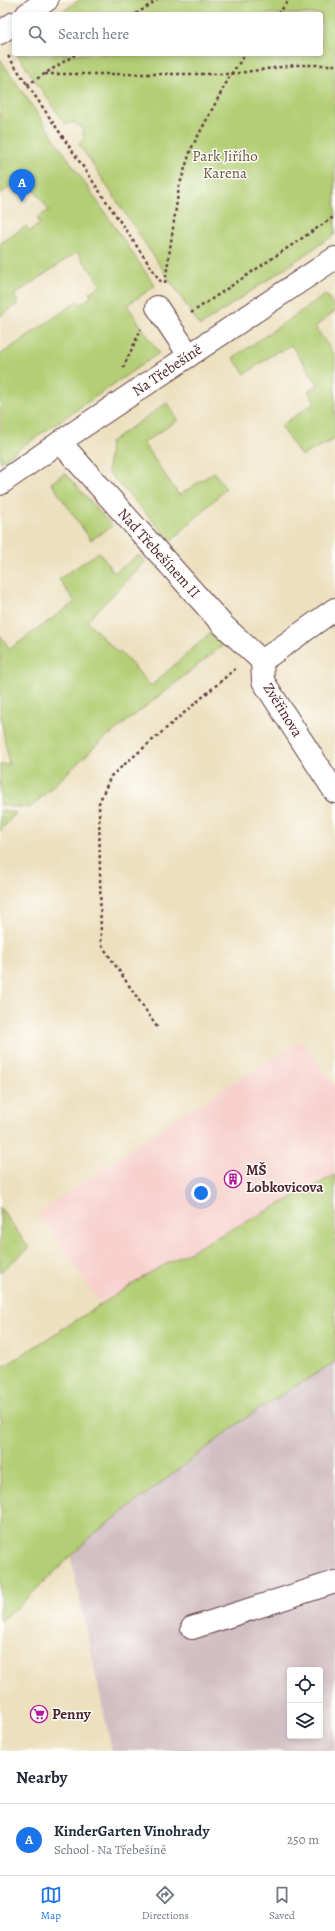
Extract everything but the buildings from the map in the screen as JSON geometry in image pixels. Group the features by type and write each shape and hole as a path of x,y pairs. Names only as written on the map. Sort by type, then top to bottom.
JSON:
{"street":[{"path":"2,42 12,26"},
{"name":"Na Třebešíně","path":"0,484 60,442 335,258"},
{"path":"157,307 189,355"},
{"name":"Nad Třebešínem II","path":"60,442 223,625 258,657"},
{"path":"258,657 335,609"},
{"name":"Zvěřinova","path":"258,657 263,681 335,792"},
{"path":"192,1628 335,1582"}],"path":[{"path":"139,12 157,0"},
{"path":"280,12 289,0"},
{"path":"2,42 27,85 164,288 179,187 191,149 231,74 244,56"},
{"path":"27,85 73,56"},
{"path":"45,74 231,74 295,65 335,65"},
{"path":"171,328 335,216"},
{"path":"117,404 116,383 142,327 157,307"},
{"path":"157,1027 102,944 99,802 111,776 258,657"}],"shaded area":[{"path":"301,1041 335,1087 335,1175 153,1271 101,1304 38,1213 166,1125"},
{"path":"335,1362 335,1751 112,1751 71,1557 94,1534 251,1414"}],"green space":[{"name":"Park Jiřího Karena","path":"79,0 335,0 335,234 200,326 79,144 84,139 82,127 73,122 65,124 18,56 323,56 323,12 62,12"},
{"path":"0,59 155,286 127,305 159,353 0,462 0,355 78,301 81,304 91,297 89,293 101,285 77,252 14,295 19,303 0,316 0,244 26,226 30,231 40,224 37,218 49,210 25,177 0,194"},
{"path":"326,294 335,308 335,311 315,327 335,355 335,439 301,456 281,426 315,402 308,391 318,384 291,345 281,352 279,350 245,374 233,358"},
{"path":"167,403 178,420 143,443 179,495 214,472 226,489 171,541 108,472 110,442"},
{"path":"65,473 112,526 91,540 51,483"},
{"path":"99,552 114,573 139,555 145,562 87,621 118,653 120,651 151,686 210,633 222,646 98,744 30,808 0,805 0,765 9,764 0,712 0,635 10,649 75,602 59,579"},
{"path":"0,810 16,813 0,831"},
{"path":"335,1175 335,1362 251,1414 94,1534 17,1608 0,1621 0,1369 153,1271"},
{"path":"0,1207 29,1248 0,1272"}],"place":[{"name":"KinderGarten Vinohrady","path":"22,202"},
{"name":"MŠ Lobkovicova","path":"233,1179"},
{"name":"Penny","path":"39,1714"}]}
